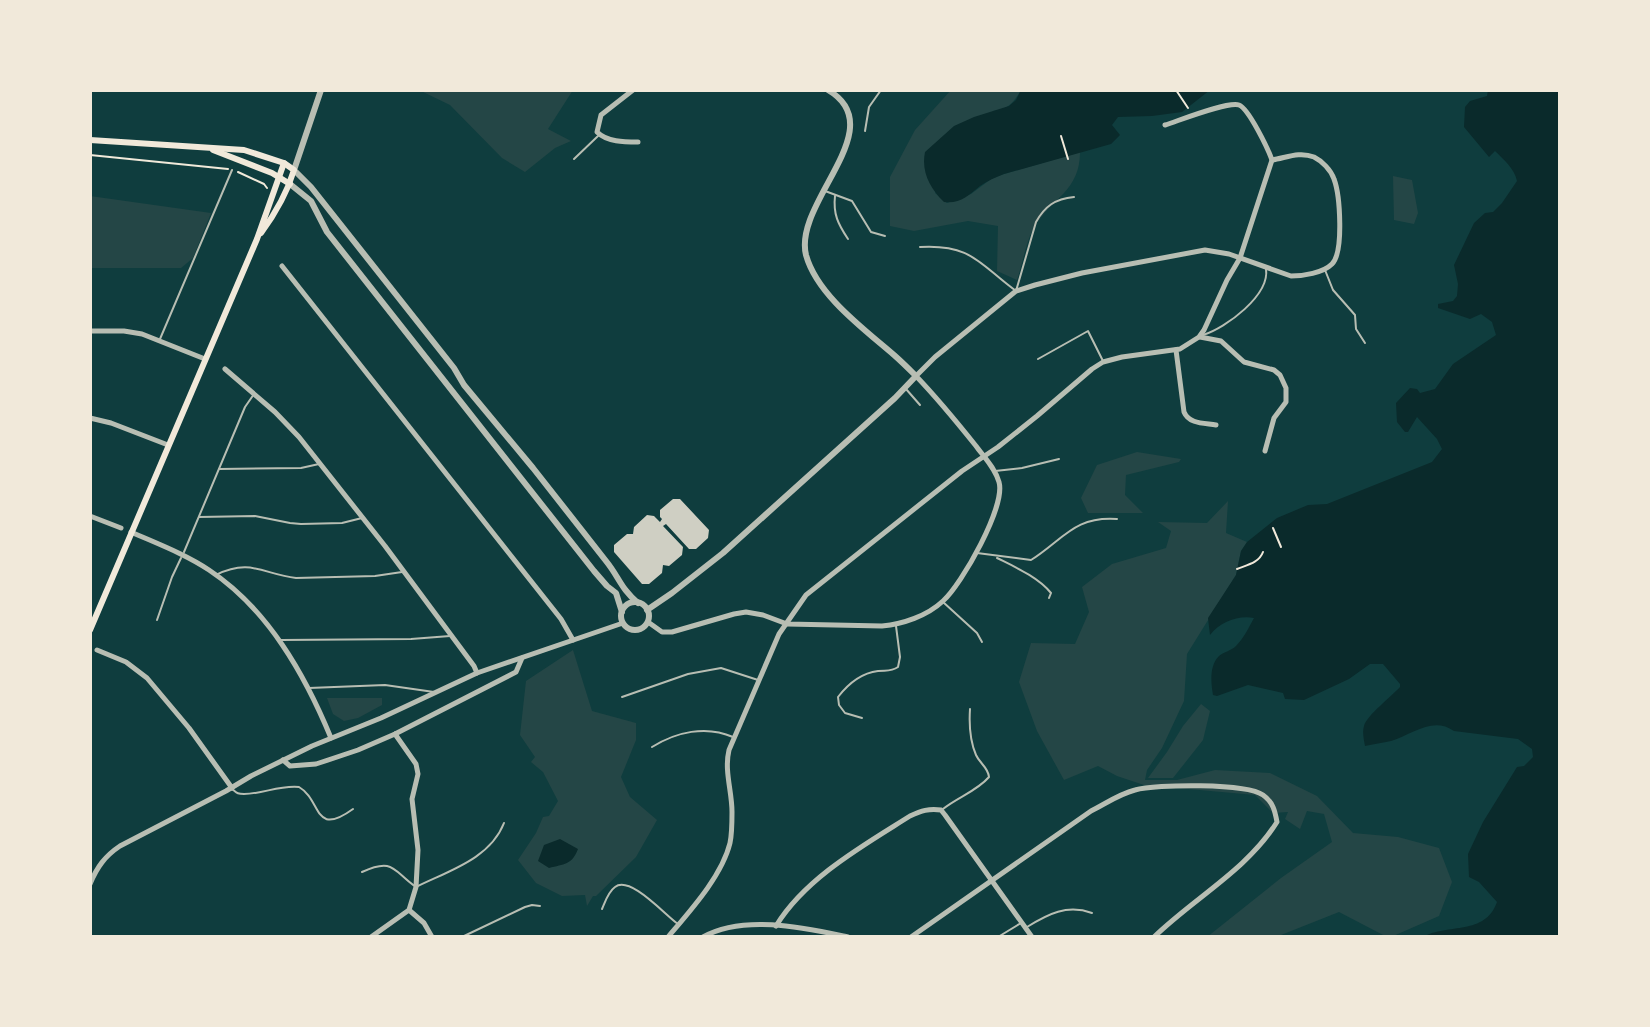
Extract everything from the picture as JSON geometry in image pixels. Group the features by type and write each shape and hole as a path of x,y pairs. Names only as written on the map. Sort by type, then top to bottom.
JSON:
{"main road":[{"path":"90,140 244,150 284,163 294,170 290,184 257,239"},
{"path":"210,149 290,184"},
{"path":"90,630 257,239 284,163"}],"street":[{"path":"290,184 311,201 327,232 594,571 616,593 623,623 631,629 641,629 648,622 647,610 627,594 606,561 533,468 464,385 454,368 311,187 294,170 321,90"},
{"path":"633,90 601,115 597,132 613,140 638,142"},
{"path":"648,622 662,632 672,632 746,612 787,624 896,625 942,602 976,553 999,503 1000,487 994,471 948,410 893,354 850,318 814,273 805,250 809,222 847,145 851,125 849,112 834,91"},
{"path":"668,937 709,885 728,850 732,813 726,762 779,634 806,595 962,471 1037,416 1092,369 1103,362 1136,354 1176,350 1190,344 1204,330 1240,258 1272,160 1260,134 1240,105 1225,106 1165,125"},
{"path":"647,610 723,553 935,357 1016,291 1082,273 1205,250 1218,251 1291,276 1331,265 1337,257 1339,237 1334,178 1317,158 1306,154 1272,160"},
{"path":"282,266 561,619 573,640"},
{"path":"90,331 134,333 205,359"},
{"path":"1199,337 1221,341 1244,362 1274,370 1283,380 1286,402 1274,418 1265,451"},
{"path":"1176,350 1186,417 1191,421 1216,425"},
{"path":"225,369 284,420 320,463 477,673"},
{"path":"90,418 168,445"},
{"path":"90,516 121,528"},
{"path":"131,532 183,555 216,575 247,600 279,640 308,688 331,738"},
{"path":"622,612 627,605 638,603"},
{"path":"90,884 109,853 283,760 477,673 623,623"},
{"path":"97,650 126,662 147,678 189,728 232,788"},
{"path":"283,760 290,766 316,764 395,734 516,672 522,658"},
{"path":"371,937 409,910 416,887 418,850 412,799 418,774 416,764 395,734"},
{"path":"911,937 1091,811 1120,795 1134,790 1177,786 1263,794 1275,809 1277,822 1266,839 1154,937"},
{"path":"776,926 826,871 910,816 923,810 941,810 1032,937"},
{"path":"409,910 424,923 432,937"},
{"path":"703,937 733,925 776,926 848,937"}],"lane":[{"path":"865,131 869,107 881,90"},
{"path":"574,159 599,135"},
{"path":"160,340 232,170"},
{"path":"823,191 852,201 873,233 885,236"},
{"path":"835,195 835,214 848,239"},
{"path":"920,247 949,247 969,254 1016,291 1041,212 1055,201 1074,197"},
{"path":"1199,337 1223,327 1255,298 1265,284 1265,267"},
{"path":"1324,269 1333,290 1355,315 1356,329 1365,343"},
{"path":"1038,359 1088,331 1103,362"},
{"path":"905,388 920,405"},
{"path":"157,620 172,577 245,407 254,393"},
{"path":"994,471 1059,459"},
{"path":"219,469 301,468 320,463"},
{"path":"199,517 255,516 290,523 342,523 363,518"},
{"path":"976,553 1031,560 1077,525 1092,520 1117,519"},
{"path":"992,555 1046,587 1051,593 1049,598"},
{"path":"216,575 248,566 284,576 375,576 403,572"},
{"path":"942,602 977,633 982,642"},
{"path":"862,718 846,715 838,697 866,674 898,667 900,657 896,625"},
{"path":"279,640 429,639 451,636"},
{"path":"622,697 688,674 721,668 759,680"},
{"path":"308,688 385,685 436,693"},
{"path":"941,810 989,777 988,769 975,752 970,732 970,709"},
{"path":"652,747 689,731 716,731 734,737"},
{"path":"232,788 244,794 299,787 308,794 322,818 327,819 342,816 353,809"},
{"path":"362,872 376,865 390,866 416,887 481,853 504,823"},
{"path":"602,909 613,889 624,884 679,924"},
{"path":"462,937 525,907 540,906"},
{"path":"998,937 1061,910 1077,909 1092,913"}],"path":[{"path":"1176,90 1188,108"},
{"path":"1061,136 1068,159"},
{"path":"90,155 232,170 264,184 267,189"},
{"path":"1273,528 1281,547"},
{"path":"1237,569 1255,562 1263,552"}],"shaded area":[{"path":"419,90 573,90 548,129 571,141 555,148 525,172 502,158 450,105"},
{"path":"951,90 1021,90 1010,105 993,111 935,193 947,203 971,194 991,179 1004,174 1080,152 1079,165 1070,185 1032,231 1017,280 997,271 998,226 968,221 914,231 890,226 890,177 915,130"},
{"path":"1021,90 1210,90 1182,112 1118,117 1112,125 1120,135 1111,144 1004,174 986,182 964,198 944,202 928,179 924,166 925,152 954,126 1009,106"},
{"path":"1488,90 1560,90 1560,937 1423,937 1475,924 1491,913 1497,902 1479,882 1469,877 1468,854 1483,822 1517,767 1524,766 1533,757 1532,749 1518,739 1454,731 1438,725 1365,746 1363,731 1366,722 1400,687 1383,664 1370,664 1349,679 1304,700 1285,699 1283,693 1248,685 1217,696 1213,695 1212,685 1216,660 1239,643 1254,618 1230,620 1210,635 1208,618 1236,575 1241,551 1247,542 1277,518 1308,505 1327,504 1432,462 1442,449 1437,439 1417,417 1405,432 1397,422 1396,403 1410,388 1420,393 1435,389 1453,364 1496,335 1492,322 1481,314 1470,319 1438,308 1438,304 1453,301 1457,296 1454,265 1474,223 1485,213 1493,212 1517,181 1505,161 1495,151 1489,157 1464,127 1465,107 1470,101 1487,96"},
{"path":"1393,176 1412,180 1418,213 1414,224 1394,220"},
{"path":"90,196 211,213 193,258 181,268 90,268"},
{"path":"1137,452 1181,459 1126,475 1125,495 1143,513 1088,513 1081,498 1097,465"},
{"path":"1228,501 1226,533 1247,542 1241,551 1236,575 1187,654 1184,701 1162,748 1147,770 1145,780 1177,780 1215,770 1270,773 1317,796 1353,833 1398,837 1439,848 1452,882 1439,916 1391,937 1339,912 1276,937 1207,937 1332,842 1324,814 1307,811 1300,829 1285,819 1288,812 1273,813 1255,795 1144,785 1098,766 1064,780 1037,731 1019,682 1031,643 1075,644 1089,612 1082,587 1112,564 1166,548 1171,531 1158,522 1207,523"},
{"path":"573,650 592,711 636,723 636,740 621,777 630,797 657,820 636,857 593,896 587,906 585,895 562,896 536,883 518,860 543,817 549,816 558,801 543,772 531,762 535,757 520,735 526,681"},
{"path":"327,698 382,698 382,705 358,718 344,721 333,714"},
{"path":"1201,704 1210,711 1203,740 1173,778 1148,778 1183,726"},
{"path":"560,839 578,849 573,858 549,868 538,861 544,845"}],"building":[{"path":"673,499 680,499 709,530 708,538 696,549 689,549 666,524 663,526 683,547 682,555 669,566 663,565 662,573 649,584 642,584 614,552 614,545 627,534 633,534 634,527 647,515 654,516 660,522 660,510"}]}
